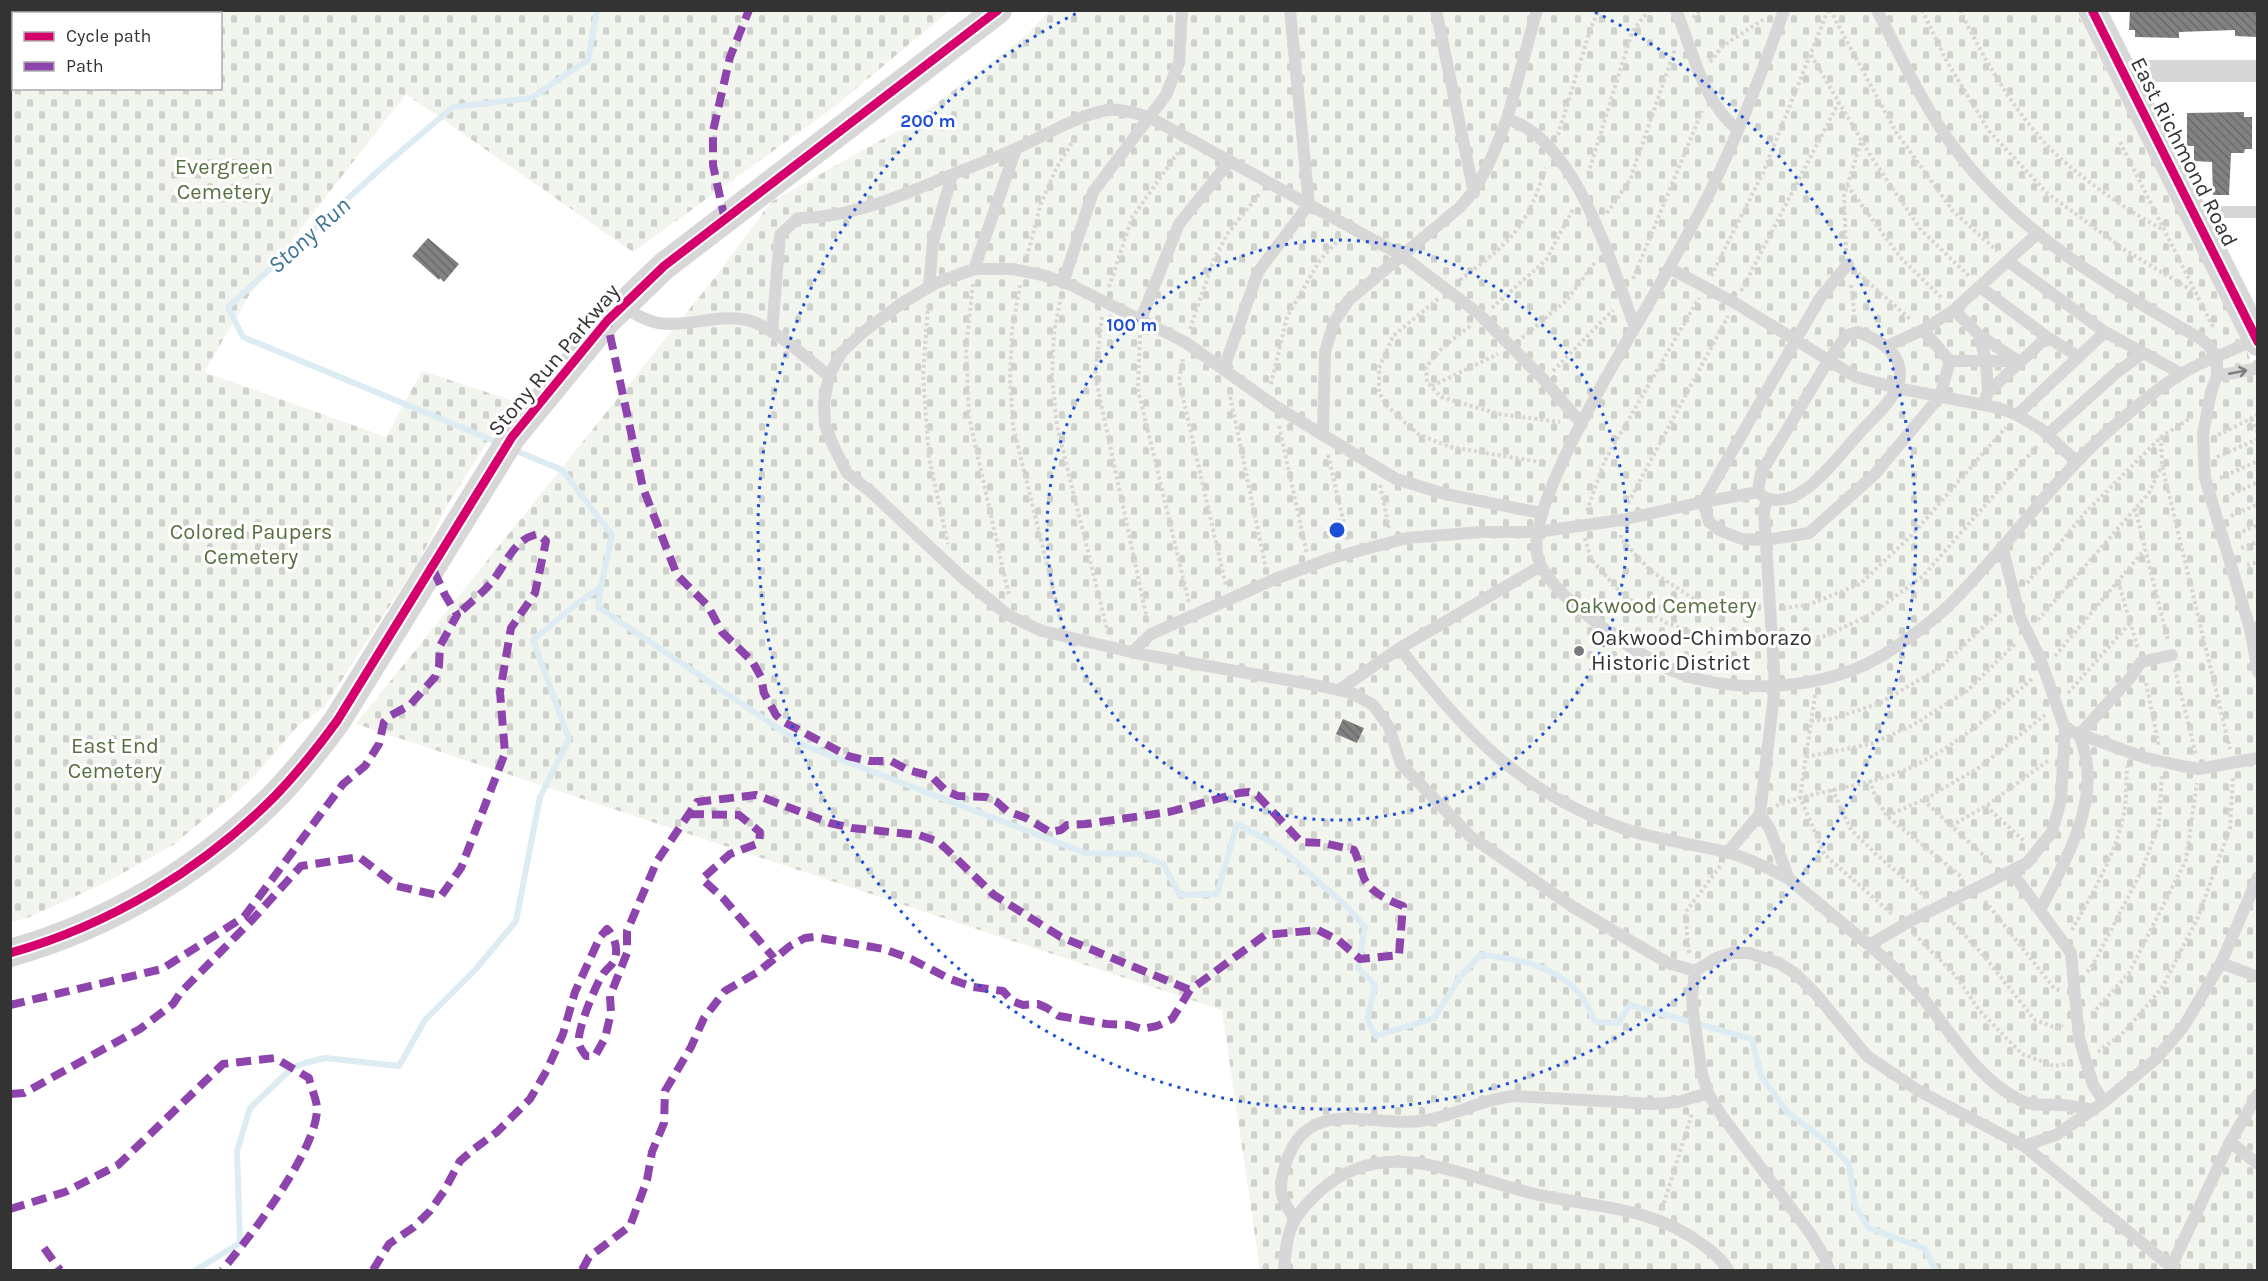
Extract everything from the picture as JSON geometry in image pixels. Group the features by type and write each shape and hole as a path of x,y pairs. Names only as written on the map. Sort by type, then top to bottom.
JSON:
{"street":[{"name":"Stony Run Parkway","path":"10,952 69,933 117,912 180,875 246,823 276,795 304,764 337,721 512,437 621,306 664,266 998,10"},
{"name":"East Richmond Road","path":"2092,10 2257,349"},
{"path":"2121,71 2258,71"}],"lane":[{"path":"1063,283 1093,192 1166,95 1179,63 1182,10"},
{"path":"1224,368 1258,273 1309,204 1290,10"},
{"path":"1436,10 1474,193"},
{"path":"1323,433 1324,352 1334,322 1349,300 1474,193 1487,171 1507,119 1537,10"},
{"path":"1676,10 1700,75 1727,121 1738,130"},
{"path":"1784,10 1720,171 1582,424 1541,513 1536,532 1540,566 1562,592 1599,626 1648,659 1674,671 1714,682 1747,687 1775,686 1848,672 1885,655 1956,599 2051,488 2136,407 2182,374 2222,356 2257,349 2254,369 2217,376"},
{"path":"1877,10 1930,110 1954,148 1984,185 2037,234 2135,302 2200,339 2222,356"},
{"path":"772,332 780,235 798,218 830,216 862,208 952,175 1088,115 1111,109 1149,117 1401,255 1481,316 1544,380 1582,424"},
{"path":"1507,119 1529,129 1552,151 1581,193 1606,247 1635,327"},
{"path":"974,269 1016,148"},
{"path":"1141,319 1179,224 1230,161"},
{"path":"929,287 933,242 952,175"},
{"path":"2192,212 2258,212"},
{"path":"1887,346 1923,330 1954,310 2037,234"},
{"path":"2009,262 2105,332 2182,374"},
{"path":"1848,264 1820,298 1703,501 1709,522 1721,531 1742,539 1766,540 1809,533 1875,474 1940,396 1950,361"},
{"path":"1669,268 1735,303 1856,377 1897,388 1983,405 2025,418 2077,462"},
{"path":"1541,513 1445,495 1396,479 1275,406 1185,342 1063,283 1046,276 1013,269 974,269 929,287 862,333 841,353 829,376 824,402 825,425 847,473 871,492 954,570 1013,618 1042,631 1112,648 1352,693 1373,705 1389,727 1401,764 1470,836 1573,908 1668,963 1695,971 1716,958 1731,953 1755,955 1779,963 1796,974 1815,993 1867,1056 1919,1090 2024,1146 2173,1269 2230,1143 2258,1094"},
{"path":"1980,287 2047,337 2079,357"},
{"path":"621,306 657,323 734,319 754,322 772,332 829,376"},
{"path":"1954,310 1979,335 2019,361"},
{"path":"1923,330 1950,361 2019,361"},
{"path":"1132,652 1151,634 1229,598 1310,566 1407,538 1481,532 1536,532 1621,520 1703,501 1762,495 1783,500 1795,496 1835,462 1897,388 1899,372 1896,360 1887,346 1857,332 1846,336 1828,361 1761,473 1762,495 1766,540 1775,686 1765,811 1789,879"},
{"path":"2017,415 2105,332"},
{"path":"1979,335 1986,361 1988,392"},
{"path":"1983,405 1988,392 2047,337"},
{"path":"2047,435 2142,354"},
{"path":"2222,356 2211,392 2203,434 2205,478 2254,628 2258,672"},
{"path":"1869,945 1912,920 2027,863 2052,832 2061,800 2065,729 2043,669 2020,617 2002,546"},
{"path":"1339,690 1400,648 1540,566"},
{"path":"1400,648 1448,710 1471,734 1496,757 1551,795 1592,816 1628,830 1770,868 1789,879 1892,964 1979,1070 2008,1093 2021,1101 2032,1104 2099,1106"},
{"path":"2079,735 2131,677 2141,662 2172,655"},
{"path":"2065,729 2162,762 2199,769 2258,758"},
{"path":"2040,910 2083,819 2088,774 2086,750 2079,735"},
{"path":"1726,856 1765,811"},
{"path":"2008,873 2040,910 2072,953 2079,1038 2099,1106"},
{"path":"2024,1146 2056,1135 2099,1106 2156,1059 2170,1043 2184,1026 2221,963 2258,877"},
{"path":"2221,963 2258,977"},
{"path":"1695,971 1693,1011 1708,1093 1722,1116 1810,1233 1824,1256 1829,1270"},
{"path":"1294,1218 1282,1200 1280,1188 1289,1155 1301,1135 1325,1121 1340,1118 1420,1121 1439,1118 1499,1098 1514,1096 1652,1104 1678,1102 1708,1093"},
{"path":"2230,1143 2258,1164"},
{"path":"1284,1270 1286,1246 1294,1218 1327,1185 1347,1171 1374,1163 1403,1161 1434,1166 1544,1196 1638,1212 1658,1219 1693,1237 1713,1252 1728,1270"}],"path":[{"path":"1562,466 1450,447 1418,434 1386,405 1379,392 1379,368 1393,336 1507,241 1525,217 1536,195 1552,151 1590,30 1599,10"},
{"path":"1568,423 1499,414 1441,397 1427,381 1426,367 1443,347 1546,260 1581,193 1598,146 1632,32 1649,10"},
{"path":"1597,228 1630,180 1683,25 1701,10"},
{"path":"1830,10 1896,132 1953,210 2009,262"},
{"path":"1922,10 1946,60 1989,131 2047,193 2125,250 2196,293"},
{"path":"1960,10 1974,40 2012,102 2045,143 2068,165 2144,219 2162,229"},
{"path":"1700,75 1723,46 1768,16"},
{"path":"1811,55 1862,141 1922,230 1980,287"},
{"path":"1544,380 1624,299 1709,91"},
{"path":"1065,637 1013,426 1010,378 1012,330 1023,272 1041,203 1056,169 1088,115"},
{"path":"1151,634 1095,375 1104,301 1132,218 1188,138"},
{"path":"1857,332 1848,264 1844,196 1862,141"},
{"path":"2120,142 2196,293 2222,356"},
{"path":"1229,598 1179,380 1185,342 1214,259 1228,233 1268,182"},
{"path":"1847,185 1900,257 1954,310"},
{"path":"1310,566 1275,406 1269,391 1287,317 1320,260 1350,227"},
{"path":"1431,386 1512,347 1566,301 1606,247"},
{"path":"1848,264 1923,330"},
{"path":"974,269 966,348 969,417 1013,618"},
{"path":"1063,283 1054,333 1052,378 1057,426 1112,648"},
{"path":"929,287 923,376 929,458 954,570"},
{"path":"1141,319 1137,390 1192,615"},
{"path":"1224,368 1269,582"},
{"path":"2214,437 2258,415"},
{"path":"2251,418 2258,433"},
{"path":"1323,433 1351,553"},
{"path":"2214,459 2258,439"},
{"path":"2216,480 2258,461"},
{"path":"1806,757 1871,744 1913,725 1967,691 2027,632 2148,493 2162,465"},
{"path":"1376,467 1392,542"},
{"path":"2220,500 2258,482"},
{"path":"2225,518 2258,504"},
{"path":"2231,537 2258,525"},
{"path":"2235,550 2258,542"},
{"path":"1765,811 1800,797 1891,775 1933,756 1984,721 2043,669 2145,549"},
{"path":"1887,816 1923,800 1980,767 2056,706 2131,622"},
{"path":"1951,826 1986,806 2064,749"},
{"path":"2064,944 2095,889 2117,835 2124,813 2128,751"},
{"path":"1923,800 2008,873"},
{"path":"1986,806 2035,852"},
{"path":"1688,951 1685,914 1726,856"},
{"path":"1660,1214 1692,1117"}],"green space":[{"path":"11,10 949,10 834,107 633,252 406,94 250,294 204,372 386,437 422,371 514,401 449,502 420,559 324,707 297,727 250,781 173,845 105,883 27,918 11,922"},
{"name":"Oakwood Cemetery","path":"1049,11 2076,11 2242,335 2257,380 2257,1270 1260,1270 1222,1010 356,724 716,276 771,202 908,125 1028,34"}],"building":[{"path":"2130,10 2258,10 2258,30 2256,37 2235,36 2235,30 2179,32 2179,38 2135,37 2135,30 2129,30"},
{"path":"2244,112 2244,117 2252,117 2252,149 2245,149 2244,153 2231,153 2229,195 2213,195 2212,162 2194,161 2194,146 2187,146 2187,113"},
{"path":"428,238 459,264 444,282 412,256"},
{"path":"1343,719 1364,728 1357,743 1336,734"}],"waterway":[{"name":"Stony Run","path":"499,443 243,337 228,307 386,164 453,107 531,98 588,60 597,10"},
{"path":"196,1270 240,1243 237,1151 250,1108 292,1068 305,1063 325,1058 399,1066 425,1020 476,969 516,921 540,797 569,739 533,640 601,587 612,535 562,470 514,450"},
{"path":"601,587 598,607 803,745 1085,853 1139,854 1163,864 1180,895 1217,894 1237,824 1278,846 1344,904 1365,927 1358,968 1375,985 1367,1020 1376,1036 1434,1018 1460,977 1480,955 1522,961 1549,971 1572,986 1582,997 1595,1022 1618,1023 1630,1005 1752,1039 1761,1076 1787,1112 1830,1144 1849,1164 1855,1206 1869,1228 1924,1248 1936,1270"}],"marked path":[{"path":"725,220 713,165 713,131 730,57 749,10"},
{"path":"582,1270 589,1257 630,1226 647,1180 652,1152 664,1123 665,1091 691,1047 704,1018 725,991 758,972 790,946 805,938 814,937 884,949 911,959 950,979 973,987 1003,991 1012,1001 1023,1005 1038,1004 1059,1016 1107,1024 1129,1025 1142,1029 1157,1026 1172,1019 1190,990 1265,935 1318,930 1338,940 1360,959 1399,955 1403,906 1383,897 1369,886 1354,850 1323,843 1301,842 1257,795 1249,792 1169,812 1067,825 1061,830 1050,832 1026,818 1007,811 997,802 986,797 958,796 946,791 931,776 908,770 891,761 869,761 848,756 782,721 776,715 764,693 761,677 752,661 722,632 708,606 677,575 643,488 607,321"},
{"path":"10,1094 24,1093 140,1029 173,1004 181,992 301,866 359,857 397,886 441,896 461,868 505,753 500,692 511,628 535,593 546,541 538,534 523,541 512,552 490,584 457,615"},
{"path":"10,1005 162,969 244,917 343,784 365,766 379,744 384,722 410,705 435,677 439,666 440,646 457,615 432,567"},
{"path":"373,1270 389,1244 414,1227 430,1211 460,1161 497,1132 530,1099 547,1070 563,1034 575,992 600,937 607,929 615,943 615,959 596,987 583,1019 579,1038 580,1046 586,1056 595,1056 605,1038 611,1013 610,996 627,953 627,931 657,861 697,802 756,795 830,823 852,828 919,835 939,842 994,895 1061,937 1190,990"},
{"path":"689,814 739,815 760,832 759,843 730,854 702,879 723,898 774,958"},
{"path":"10,1209 65,1192 118,1165 223,1064 275,1058 309,1078 317,1105 314,1126 306,1147 280,1193 222,1270"},
{"path":"44,1248 60,1270"}],"cycle path":[{"path":"10,953 83,927 119,910 186,870 248,822 308,759 337,721 512,437 607,321 664,266 998,10"},
{"path":"2092,10 2258,342"}],"place":[{"name":"Oakwood-Chimborazo Historic District","path":"1579,651"}],"park label":[{"name":"Evergreen Cemetery","path":"224,180"},
{"name":"Colored Paupers Cemetery","path":"251,544"},
{"name":"East End Cemetery","path":"115,758"}]}
